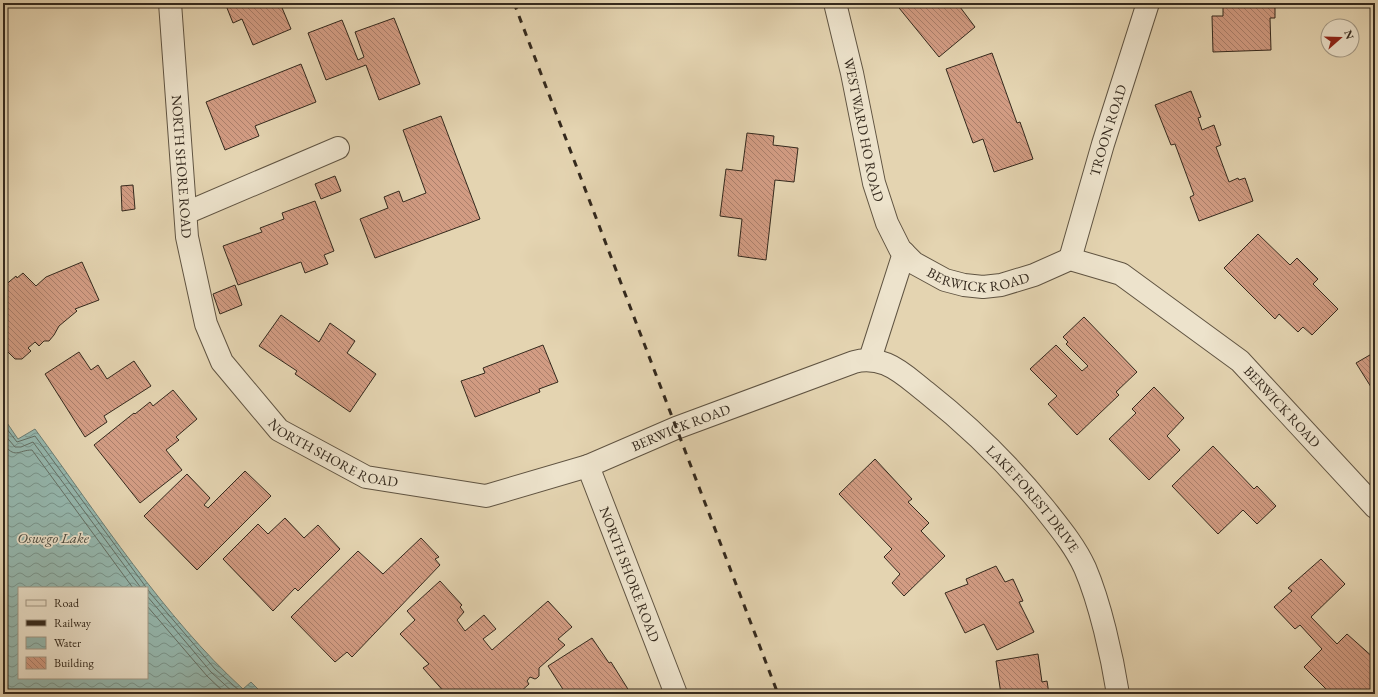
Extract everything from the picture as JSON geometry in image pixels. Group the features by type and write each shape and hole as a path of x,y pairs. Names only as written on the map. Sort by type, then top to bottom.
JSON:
{"street":[{"name":"NORTH SHORE ROAD","path":"170,3 187,237 206,324 222,362 279,430 366,477 486,496 588,466 676,694"},
{"name":"WESTWARD HO ROAD","path":"835,3 852,73 874,183 888,223 900,249 904,253"},
{"name":"TROON ROAD","path":"1070,259 1103,144 1148,3"},
{"path":"186,213 338,148"},
{"path":"870,360 904,253"},
{"name":"BERWICK ROAD","path":"904,253 924,269 945,280 964,285 983,287 1001,285 1034,275 1070,259 1121,274 1240,361 1375,507"},
{"name":"BERWICK ROAD","path":"588,466 676,428 854,362 870,360"},
{"name":"LAKE FOREST DRIVE","path":"870,360 888,364 902,372 990,447 1025,484 1073,545 1085,569 1103,624 1118,694"}],"water":[{"name":"Oswego Lake","path":"3,417 18,439 35,429 133,565 186,630 214,661 243,689 251,682 263,694 3,694"}],"building":[{"path":"225,3 280,3 291,29 253,45 242,19 233,23"},
{"path":"895,3 957,3 975,27 939,57"},
{"path":"1223,3 1275,3 1275,18 1270,18 1271,50 1213,52 1212,16 1223,16"},
{"path":"394,18 420,84 379,100 366,65 326,80 308,33 342,20 358,60 364,57 355,32"},
{"path":"992,53 1017,123 1020,122 1033,159 994,172 983,139 973,143 946,69"},
{"path":"301,64 316,102 255,126 259,136 225,150 206,102"},
{"path":"1191,91 1201,117 1198,118 1202,130 1214,125 1221,145 1216,147 1229,182 1238,178 1239,180 1245,178 1253,201 1199,221 1190,197 1194,195 1175,144 1171,145 1155,105"},
{"path":"441,116 480,219 375,258 360,219 388,208 384,197 399,191 403,202 426,193 403,130"},
{"path":"747,133 774,136 773,145 798,148 794,182 775,180 766,260 738,256 742,219 720,216 726,169 742,171"},
{"path":"335,176 341,191 321,199 315,184"},
{"path":"133,185 135,209 122,211 121,186"},
{"path":"315,201 334,251 324,255 328,264 305,273 301,262 238,285 223,246 262,232 260,228 284,219 282,213"},
{"path":"1258,234 1290,265 1297,258 1318,279 1313,284 1338,309 1312,335 1303,327 1298,332 1279,314 1275,319 1224,268"},
{"path":"82,262 99,300 75,309 77,311 59,326 49,341 44,341 39,346 35,342 28,348 31,351 22,359 15,359 5,349 7,340 3,336 3,287 16,276 17,278 23,273 36,286 46,277"},
{"path":"235,285 242,305 220,314 213,294"},
{"path":"281,315 319,342 330,323 355,341 347,353 376,374 350,412 295,374 297,371 259,346"},
{"path":"1084,317 1137,372 1116,392 1119,395 1077,435 1048,404 1057,396 1030,369 1056,345 1082,371 1088,366 1066,344 1068,342 1063,337"},
{"path":"543,345 558,382 539,389 540,392 475,417 461,381 485,373 483,368"},
{"path":"79,352 91,370 98,365 107,379 134,361 151,386 104,416 107,422 85,437 45,374"},
{"path":"1375,352 1375,385 1371,387 1356,363"},
{"path":"1154,387 1184,418 1167,436 1180,450 1149,480 1109,439 1136,413 1132,409"},
{"path":"173,390 197,419 176,437 179,440 166,450 182,470 140,503 94,445 134,413 135,414 150,402 153,406"},
{"path":"1213,446 1254,489 1257,486 1276,506 1257,524 1243,510 1218,534 1172,486"},
{"path":"875,459 912,499 908,502 929,523 921,531 945,556 904,596 892,583 900,574 884,557 892,549 839,494"},
{"path":"245,471 271,496 197,570 144,516 187,474 210,498 204,505 208,508"},
{"path":"285,518 304,538 318,525 340,549 298,591 295,588 273,611 223,559 258,524 268,534"},
{"path":"421,538 439,557 435,559 440,565 352,657 347,652 335,662 291,617 358,551 383,574"},
{"path":"1321,559 1345,584 1311,617 1337,644 1347,634 1375,659 1375,694 1331,694 1304,667 1322,649 1300,625 1295,629 1274,607 1292,591 1288,588"},
{"path":"996,566 1005,582 1013,579 1023,601 1019,602 1034,632 997,650 984,624 965,633 945,593 968,584 966,579"},
{"path":"440,581 462,605 460,607 464,612 457,620 465,631 484,615 496,629 483,639 492,650 548,601 572,627 558,639 565,645 539,668 539,676 537,678 535,679 530,677 527,681 529,684 518,694 446,694 423,668 429,664 400,634 415,620 407,611"},
{"path":"592,638 609,663 611,662 631,694 566,694 548,666"},
{"path":"1038,654 1042,682 1047,681 1049,694 1001,694 996,661"}],"railway":[{"path":"514,3 778,694"}]}
